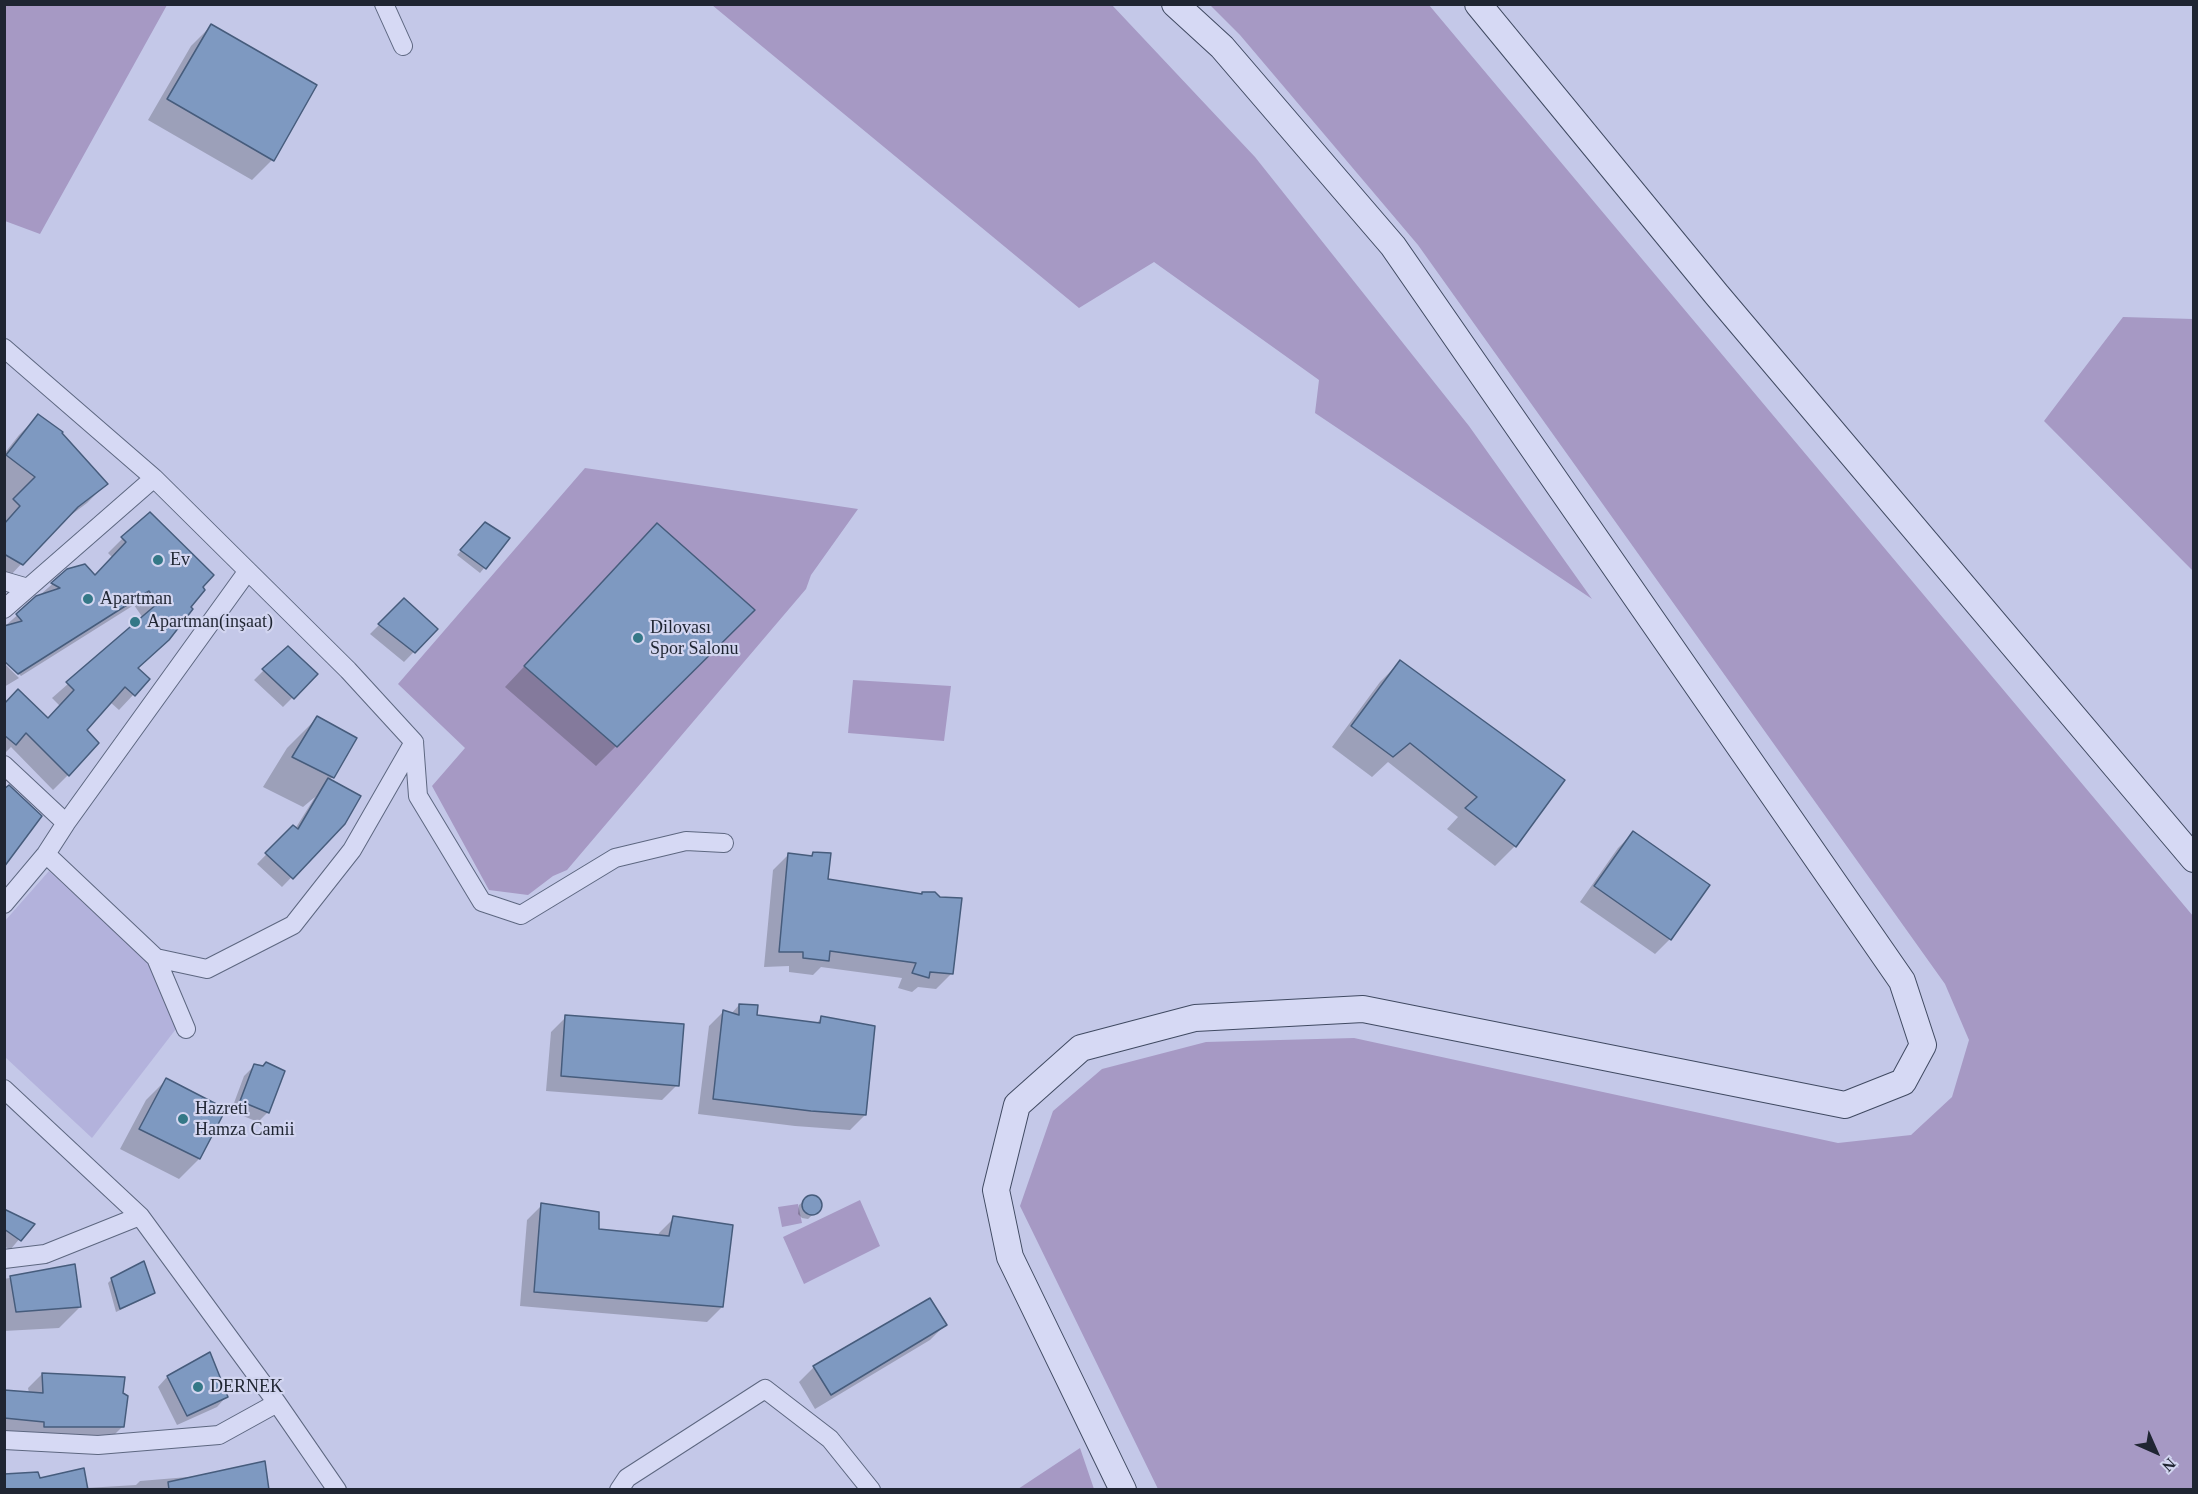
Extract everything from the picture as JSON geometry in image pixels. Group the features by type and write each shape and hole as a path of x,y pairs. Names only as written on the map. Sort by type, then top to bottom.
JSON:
{"street":[{"path":"384,4 403,46"},
{"path":"1123,1490 1010,1257 996,1190 1017,1105 1081,1048 1195,1018 1363,1009 1845,1105 1903,1082 1923,1045 1902,981 1393,246 1222,47 1174,4"},
{"path":"1478,4 1717,295 2193,860"},
{"path":"4,348 154,478 348,670 414,742 418,796 482,902 520,915 615,858 686,842 724,843"},
{"path":"4,609 154,478"},
{"path":"4,904 46,854 248,572"},
{"path":"4,581 28,588"},
{"path":"156,958 207,969 293,925 352,850 414,742"},
{"path":"4,765 66,823"},
{"path":"46,854 156,958 186,1029"},
{"path":"4,1089 140,1216 277,1403 337,1490"},
{"path":"4,1259 45,1254 140,1216"},
{"path":"619,1490 627,1478 765,1389 830,1439 871,1490"},
{"path":"4,1440 98,1445 219,1435 277,1403"}],"shaded area":[{"path":"4,5 167,5 40,234 5,221"},
{"path":"712,5 1112,5 1255,157 1469,426 1592,599 1315,413 1319,380 1154,262 1079,308"},
{"path":"1210,5 1429,5 2193,916 2193,1489 1158,1489 1020,1206 1053,1111 1102,1069 1206,1042 1354,1038 1838,1143 1911,1135 1952,1097 1969,1040 1945,984 1418,245 1240,35"},
{"path":"2123,317 2193,319 2193,571 2044,421"},
{"path":"585,468 858,509 811,575 806,589 567,870 553,876 528,895 489,890 432,786 465,748 398,684"},
{"path":"853,680 951,686 944,741 848,733"},
{"path":"49,871 149,964 179,1025 92,1138 5,1057 4,922"},
{"path":"860,1200 880,1246 804,1284 783,1237"},
{"path":"798,1204 802,1223 782,1227 778,1207"},
{"path":"1080,1448 1094,1489 1018,1489"}],"building":[{"path":"211,24 317,85 274,161 167,99"},
{"path":"38,414 63,432 108,484 78,507 23,565 4,554 4,524 20,506 13,499 35,477 6,455"},
{"path":"150,512 214,575 203,587 205,590 191,607 193,609 169,640 138,668 150,679 135,696 125,687 87,730 99,743 69,776 26,733 16,745 4,735 4,704 18,689 48,718 74,690 66,682 158,603 149,591 18,674 4,661 4,626 22,621 16,614 36,596 60,588 51,583 67,569 85,564 95,575 126,542 121,537"},
{"path":"485,522 510,538 486,569 460,550"},
{"name":"Dilovası Spor Salonu","path":"657,523 755,610 617,747 524,666"},
{"path":"404,598 438,629 415,653 378,624"},
{"path":"288,646 318,674 294,699 262,669"},
{"path":"1400,660 1565,780 1516,847 1465,808 1477,797 1410,743 1393,757 1351,726"},
{"path":"317,716 357,738 334,778 292,757"},
{"path":"328,778 361,796 345,824 293,879 265,853 293,825 298,829"},
{"path":"9,785 42,816 4,867 4,789"},
{"path":"1633,831 1710,885 1671,940 1594,886"},
{"path":"813,852 831,853 828,879 922,894 922,892 935,892 940,897 962,898 953,974 930,972 929,978 912,973 916,963 830,951 829,961 803,958 803,952 779,952 788,853 812,856"},
{"path":"739,1004 758,1005 757,1015 820,1023 821,1016 875,1026 866,1115 713,1099 723,1010 739,1015"},
{"path":"565,1015 684,1024 679,1086 561,1076"},
{"path":"266,1062 285,1071 269,1113 240,1101 254,1064 263,1066"},
{"name":"Hazreti Hamza Camii","path":"166,1078 226,1109 200,1159 139,1129"},
{"path":"808,1195 816,1195 822,1201 822,1209 816,1215 808,1215 802,1209 802,1201"},
{"path":"541,1203 599,1212 599,1229 669,1236 673,1216 733,1225 723,1307 534,1292"},
{"path":"4,1209 35,1224 21,1241 4,1229"},
{"path":"144,1261 155,1293 120,1309 111,1278"},
{"path":"75,1264 81,1307 16,1312 10,1276"},
{"path":"930,1298 947,1325 831,1395 813,1366"},
{"name":"DERNEK","path":"210,1352 228,1397 187,1416 167,1376"},
{"path":"42,1373 125,1377 123,1393 128,1396 124,1427 44,1427 44,1422 4,1418 4,1390 43,1393"},
{"path":"265,1461 269,1490 169,1490 168,1482"},
{"path":"84,1468 88,1490 4,1490 4,1474 38,1472 40,1478"}],"place":[{"name":"Ev","path":"158,560"},
{"name":"Apartman","path":"88,599"},
{"name":"Apartman(inşaat)","path":"135,622"},
{"name":"Dilovası Spor Salonu","path":"638,638"},
{"name":"Hazreti Hamza Camii","path":"183,1119"},
{"name":"DERNEK","path":"198,1387"}]}
